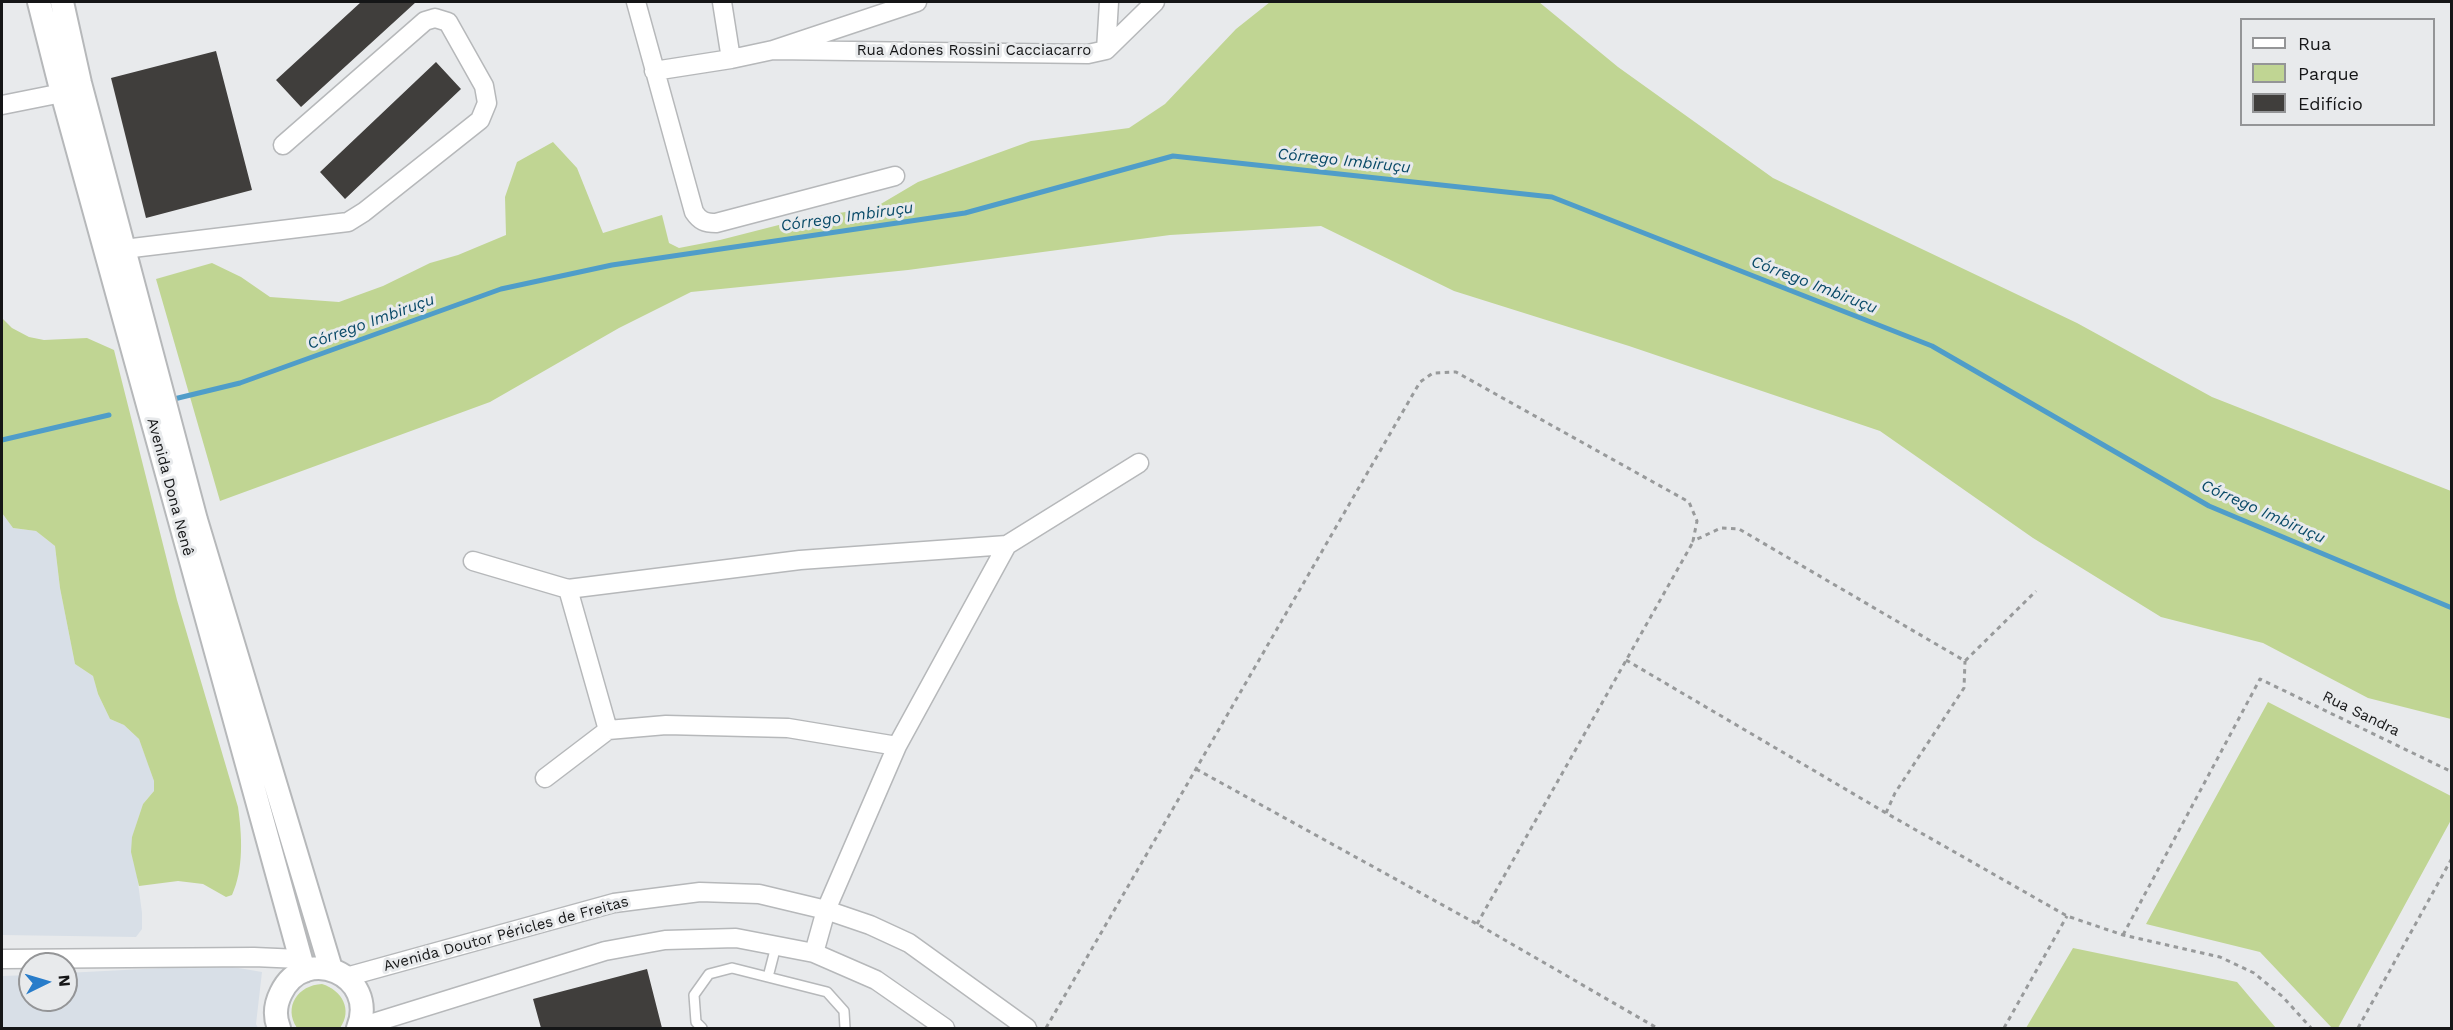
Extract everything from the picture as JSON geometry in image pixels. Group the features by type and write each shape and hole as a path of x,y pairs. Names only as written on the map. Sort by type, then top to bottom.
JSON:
{"street":[{"name":"Avenida Dona Nenê","path":"39,2 71,88 124,249 196,520 338,973 356,989 363,1008 359,1028"},
{"name":"Avenida Dona Nenê","path":"62,2 71,88 302,965"},
{"path":"636,2 694,212 699,220 716,224 895,176"},
{"path":"722,2 731,59"},
{"path":"654,71 773,50 917,2"},
{"path":"1106,50 1108,2"},
{"name":"Rua Adones Rossini Cacciacarro","path":"773,50 1088,54 1106,50 1155,2"},
{"path":"124,249 348,222 364,212 480,120 487,103 484,86 448,22 435,18 425,21 283,145"},
{"path":"2,105 71,88"},
{"path":"473,561 568,589 800,560 1007,545 1139,463"},
{"path":"814,953 825,910 897,746 1007,545"},
{"path":"568,589 608,730"},
{"path":"545,778 608,730 666,725 788,728 897,746"},
{"name":"Avenida Doutor Péricles de Freitas","path":"338,973 625,902 700,892 759,894 825,910 870,925 909,943 1027,1029"},
{"path":"359,1028 604,951 665,940 736,938 814,953 876,980 945,1029"},
{"path":"2,959 243,957 302,965 338,973"},
{"path":"279,1029 276,1021 276,1003 286,981 302,965"}],"lane":[{"path":"768,977 776,945"},
{"path":"702,1029 696,1022 694,995 709,974 732,968 827,992 844,1011 845,1029"}],"path":[{"path":"1046,1029 1420,382 1433,373 1456,372 1689,502 1697,521 1693,541 1477,924"},
{"path":"1693,541 1721,528 1739,529 1965,661"},
{"path":"1886,813 1895,793 1964,688 1965,661 2036,591"},
{"path":"1626,660 2067,916 2123,935 2220,957 2254,973 2283,997 2311,1029"},
{"name":"Rua Sandra","path":"2123,935 2260,679 2451,772"},
{"path":"1196,769 1477,924 1657,1029"},
{"path":"2358,1029 2451,858"},
{"path":"2004,1029 2067,916"}],"shaded area":[{"path":"2,513 13,528 36,531 55,546 60,588 75,664 93,676 98,694 110,719 124,725 139,739 154,781 154,791 143,804 132,838 142,913 142,929 136,937 2,935"},
{"path":"221,965 262,972 256,1024 258,1028 2,1028 2,976 18,975 18,1012 78,1012 78,972"}],"green space":[{"path":"1270,2 1539,2 1618,67 1773,178 2077,323 2212,397 2451,491 2451,719 2368,698 2263,643 2161,617 2033,538 1880,431 1629,346 1454,291 1321,226 1170,235 908,270 691,292 619,328 490,402 220,501 156,279 212,263 241,277 270,297 339,302 383,286 430,263 458,255 506,235 505,197 517,162 553,142 577,168 603,233 662,215 669,243 679,248 810,217 874,208 918,182 1031,141 1129,128 1165,104 1236,29"},
{"path":"2,318 12,328 29,337 44,340 87,338 114,350 177,600 238,807 241,840 240,863 232,895 226,897 203,884 178,881 139,886 131,852 132,837 143,804 154,791 154,781 139,739 124,725 110,719 98,694 93,676 75,664 60,588 55,546 36,531 13,528 2,513"},
{"path":"2268,702 2451,796 2451,820 2338,1028 2332,1028 2260,952 2146,924"},
{"path":"2073,948 2237,982 2276,1028 2026,1028"},
{"path":"322,984 340,996 345,1008 344,1021 340,1028 297,1028 292,1012 295,999 306,988"}],"building":[{"path":"361,2 416,2 301,107 276,80"},
{"path":"216,51 252,190 146,218 111,78"},
{"path":"436,62 461,89 345,199 320,172"},
{"path":"647,969 662,1028 541,1028 533,999"}],"waterway":[{"name":"Córrego Imbiruçu","path":"174,399 240,383 501,289 612,265 965,213 1173,156 1552,197 1932,346 2209,506 2452,608"},
{"name":"Córrego Imbiruçu","path":"2,440 109,415"}]}
